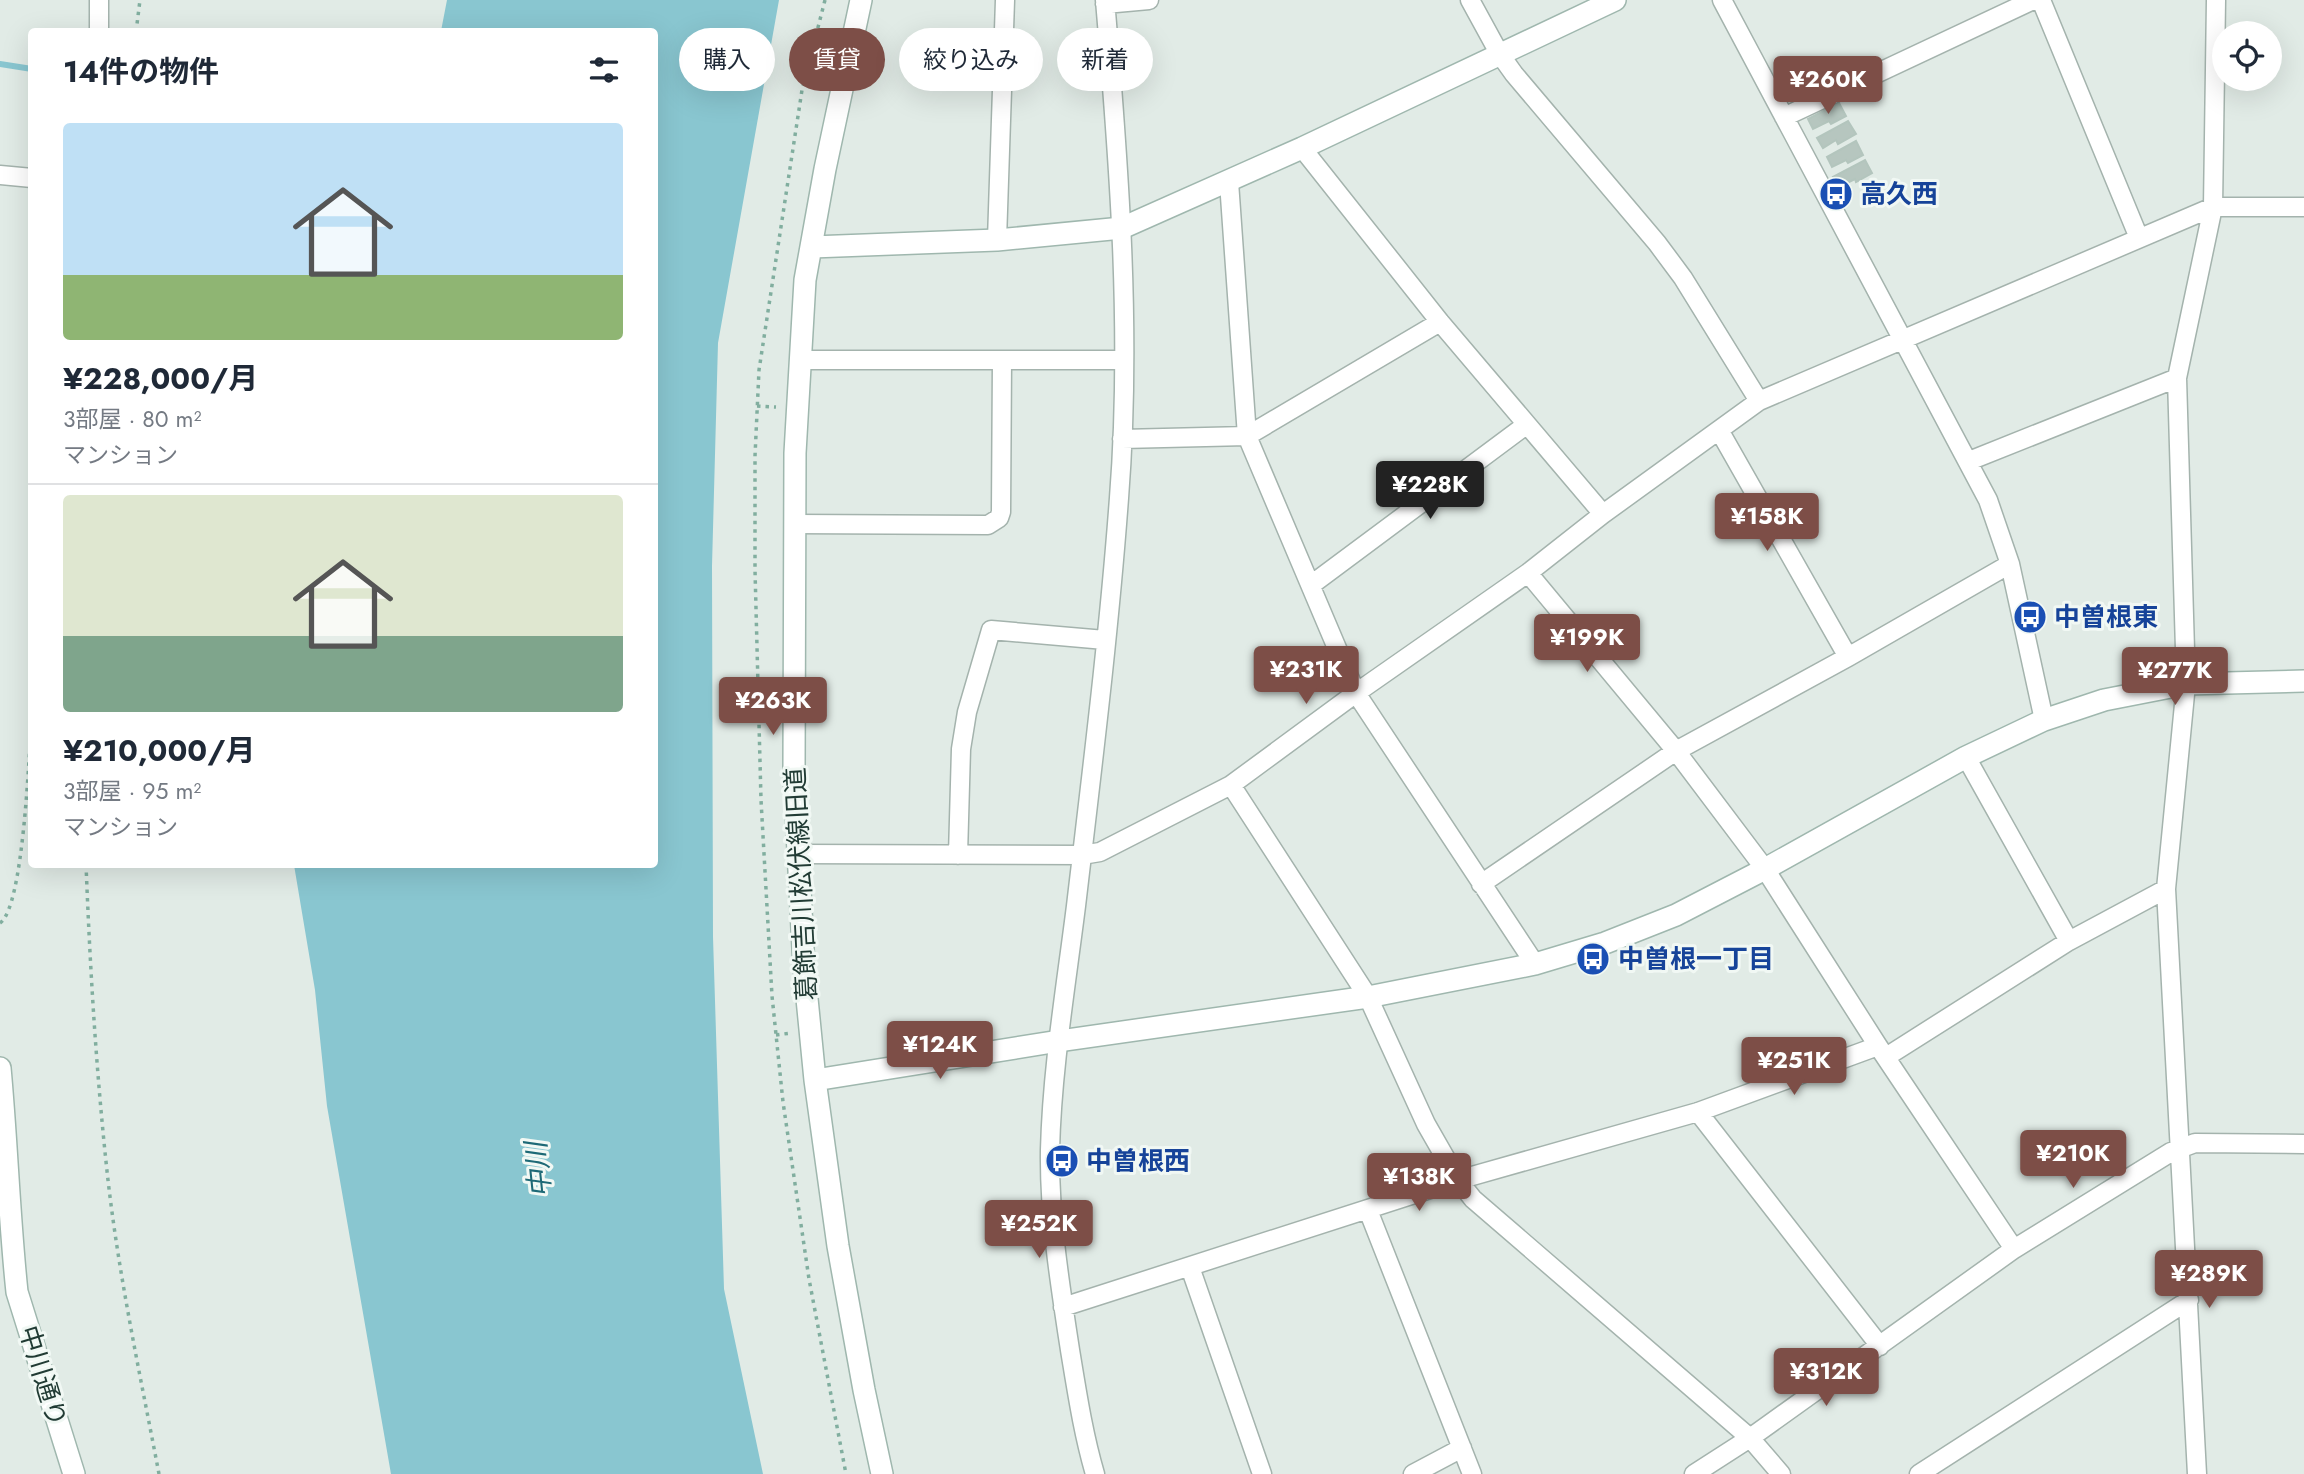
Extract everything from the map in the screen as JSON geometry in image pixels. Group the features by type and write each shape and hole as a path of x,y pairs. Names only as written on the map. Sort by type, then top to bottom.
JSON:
{"street":[{"path":"99,0 99,28"},
{"name":"葛飾吉川松伏線旧道","path":"861,0 825,169 805,280 794,524 794,773 804,968 815,1080 838,1246 882,1474"},
{"path":"997,240 1005,0"},
{"path":"1095,1474 1085,1441 1063,1307 1050,1148 1059,1041 1105,640 1122,439 1122,228 1105,2 1149,0"},
{"path":"1470,0 1499,53 1514,74 1657,243 1683,278 1759,401"},
{"path":"812,247 997,240 1122,228 1229,182 1615,0"},
{"path":"1721,0 1988,500 2010,564 2044,720"},
{"path":"1784,117 2033,0"},
{"path":"2041,0 2139,238"},
{"path":"2197,1474 2166,889 2186,684 2177,378 2213,207 2216,0"},
{"path":"1302,148 1440,322 1603,514"},
{"path":"0,175 28,178"},
{"path":"1229,182 1247,436 1356,693 1535,964"},
{"path":"798,854 1082,855 1100,852 1231,785 1356,693 1528,573 1603,514 1759,401 2213,207 2304,207"},
{"path":"1122,439 1247,436 1440,322"},
{"path":"800,360 1124,360"},
{"path":"794,524 988,525 999,518 1002,360"},
{"path":"1969,461 2177,378"},
{"path":"1311,585 1526,425"},
{"path":"1719,430 1848,657"},
{"path":"1481,884 1676,751 2010,564"},
{"path":"1528,573 1676,751 1765,869 1882,1052 2014,1249"},
{"path":"958,855 961,749 967,712 991,630 1105,640"},
{"path":"815,1080 1059,1041 1368,997 1535,964 1568,955 1676,915 1765,869 1966,757 2044,720 2104,700 2186,684 2304,681"},
{"path":"1966,757 2069,941"},
{"path":"1231,785 1368,997 1426,1124 1458,1180 1474,1199 1750,1438 1781,1474"},
{"path":"1063,1307 1458,1180 1698,1112 1882,1052 2069,941 2166,889"},
{"name":"中川通り","path":"0,1068 7,1142 4,1194 17,1292 74,1474"},
{"path":"1698,1112 1880,1346"},
{"path":"1694,1474 1750,1438 2014,1249 2181,1147 2195,1143 2304,1144"},
{"path":"1368,1210 1472,1474"},
{"path":"1189,1267 1262,1474"},
{"path":"1919,1474 2189,1300"},
{"path":"1413,1474 1462,1448"}],"path":[{"path":"136,28 140,0"},
{"path":"825,0 802,90 759,370 755,570 761,800 776,1035 809,1279 846,1474"},
{"path":"758,406 782,407"},
{"path":"0,923 6,919 18,880 28,761"},
{"path":"86,868 107,1173 134,1342 159,1474"},
{"path":"776,1035 785,1034"}],"water":[{"name":"中川","path":"447,0 779,0 774,28 679,28 679,91 763,91 718,343 712,566 713,937 724,1289 763,1474 391,1474 327,1106 315,990 295,868 658,868 658,28 442,28"}],"building":[{"path":"1839,103 1846,116 1813,129 1808,119"},
{"path":"1848,121 1856,134 1838,144 1836,140 1823,148 1817,138"},
{"path":"1856,141 1863,155 1832,167 1827,157"},
{"path":"1865,160 1872,173 1839,187 1833,177"}],"waterway":[{"path":"0,64 28,68"}],"place":[{"name":"高久西","path":"1836,194"},
{"name":"中曽根東","path":"2030,617"},
{"name":"中曽根一丁目","path":"1593,959"},
{"name":"中曽根西","path":"1062,1161"}]}
